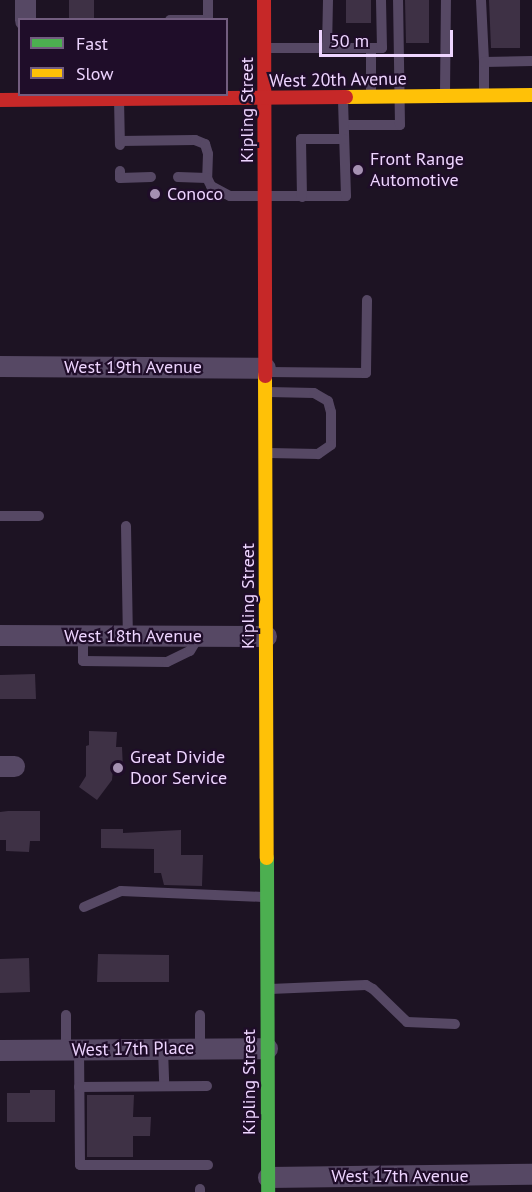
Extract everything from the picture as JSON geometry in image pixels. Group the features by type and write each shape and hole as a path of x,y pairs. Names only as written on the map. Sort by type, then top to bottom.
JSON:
{"main road":[{"name":"Kipling Street","path":"264,0 268,1184"},
{"name":"West 20th Avenue","path":"0,100 25,97 265,99 532,95"}],"street":[{"path":"25,0 25,18"},
{"name":"West 19th Avenue","path":"0,366 265,370"},
{"name":"West 18th Avenue","path":"0,635 266,636"},
{"name":"West 17th Place","path":"0,1050 267,1048"},
{"name":"West 17th Avenue","path":"268,1184 532,1174"}],"lane":[{"path":"208,0 208,18"},
{"path":"327,48 328,0"},
{"path":"264,48 382,48 381,0"},
{"path":"344,126 400,125 398,0"},
{"path":"445,96 446,0"},
{"path":"481,0 484,96"},
{"path":"371,48 371,97"},
{"path":"484,62 532,61"},
{"path":"119,99 120,143 191,142 205,144 208,154 207,178 211,186 230,196 302,197 346,196 343,98"},
{"path":"302,197 301,139 344,139"},
{"path":"120,171 120,178 144,175"},
{"path":"178,177 192,174 207,178"},
{"path":"265,370 366,373 367,300"},
{"path":"265,391 314,393 328,401 331,412 331,445 318,454 266,453"},
{"path":"0,516 39,516"},
{"path":"126,526 128,636"},
{"path":"83,636 82,661 157,662 167,662 190,651 200,636"},
{"path":"84,907 121,891 267,897"},
{"path":"267,989 366,986 374,989 407,1022 455,1023"},
{"path":"200,1015 200,1048"},
{"path":"66,1016 79,1087 80,1165 208,1165"},
{"path":"163,1049 164,1086"},
{"path":"79,1087 207,1086"}],"building":[{"path":"69,0 94,0 94,18 69,18"},
{"path":"346,0 371,0 371,23 346,23"},
{"path":"405,0 429,0 429,43 406,43"},
{"path":"489,0 520,0 520,48 491,48"},
{"path":"35,674 36,699 0,699 0,675"},
{"path":"89,731 117,732 116,747 122,747 123,769 113,769 112,780 97,800 79,787 86,776 86,746 89,745"},
{"path":"40,811 40,841 30,841 29,852 6,851 6,840 0,840 0,812"},
{"path":"101,829 123,829 123,833 181,830 181,855 203,855 202,886 164,885 161,873 154,873 154,849 101,848"},
{"path":"98,954 169,955 169,982 97,982"},
{"path":"29,958 30,992 0,993 0,959"},
{"path":"30,1090 55,1090 55,1122 7,1122 7,1093 30,1093"},
{"path":"87,1095 134,1095 133,1117 151,1117 150,1136 133,1136 133,1157 87,1157"}],"traffic: fast":[{"path":"267,858 268,1192"}],"traffic: slow":[{"path":"346,97 532,95"},
{"path":"265,376 267,858"}],"traffic: jam":[{"path":"264,0 265,376"},
{"path":"0,100 346,97"}],"place":[{"name":"Front Range Automotive","path":"358,170"},
{"name":"Conoco","path":"155,194"},
{"name":"Great Divide Door Service","path":"118,768"}]}
